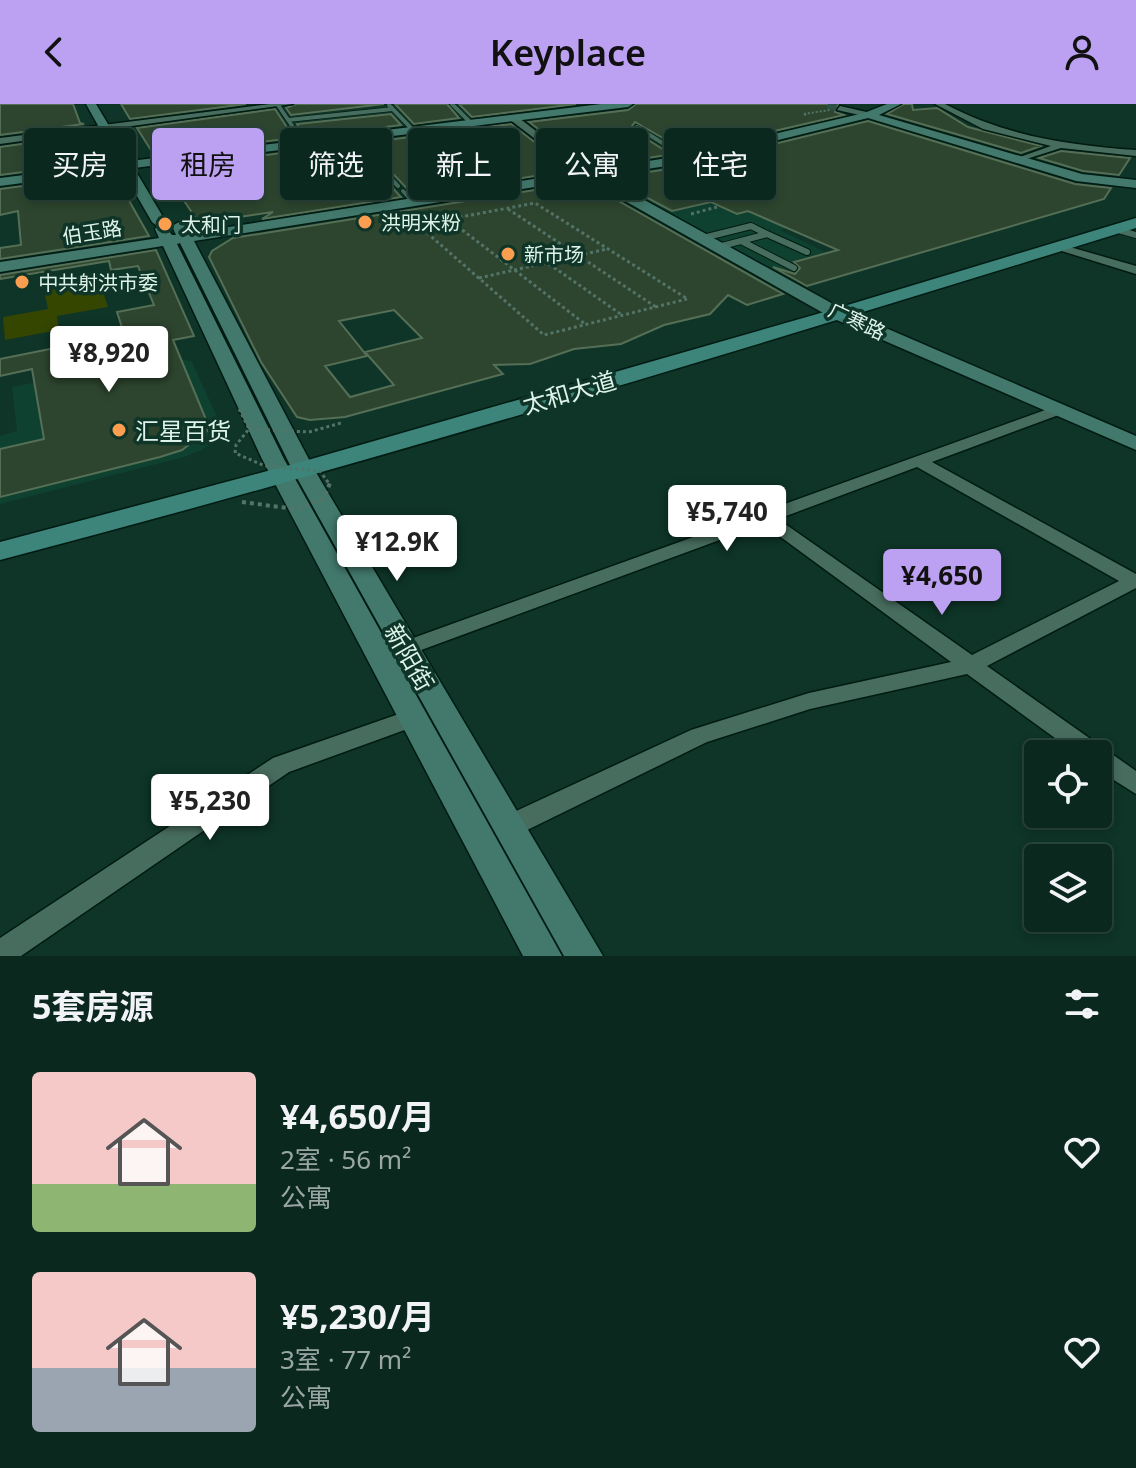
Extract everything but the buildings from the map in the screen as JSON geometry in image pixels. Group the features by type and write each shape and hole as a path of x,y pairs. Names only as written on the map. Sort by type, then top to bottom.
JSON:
{"main road":[{"name":"新阳街","path":"91,104 144,168"},
{"name":"新阳街","path":"104,104 110,128"},
{"path":"411,128 574,107 628,104"},
{"name":"伯玉路","path":"648,160 683,156 868,115 896,104"},
{"path":"868,115 1136,194"},
{"path":"136,166 144,168 280,146"},
{"name":"伯玉路","path":"0,267 171,227 536,173"},
{"path":"1081,178 1136,184"},
{"path":"0,182 24,179"},
{"name":"新阳街","path":"136,179 171,227 292,457 584,956"},
{"name":"广寒路","path":"636,200 829,309 1136,444"},
{"name":"太和大道","path":"829,309 1136,208"},
{"name":"太和大道","path":"0,534 292,457 1136,223"},
{"name":"新阳街","path":"292,457 380,658 543,956"},
{"name":"太和大道","path":"0,551 292,457"}],"street":[{"path":"0,130 289,104"},
{"path":"939,104 973,125 1057,147 1136,153"},
{"path":"840,108 868,115"},
{"path":"0,141 108,122 139,112"},
{"path":"512,117 536,135"},
{"path":"1020,160 1057,147"},
{"path":"1056,246 1136,270"},
{"path":"380,658 1059,410"},
{"path":"508,827 699,736 809,701 971,665 1134,581 918,461"},
{"path":"764,517 1075,740"},
{"path":"0,954 281,765 413,718"},
{"path":"1112,767 1136,784"}],"lane":[{"path":"388,104 411,128"},
{"path":"452,104 470,122"},
{"path":"278,105 293,128"},
{"path":"288,120 393,109"},
{"path":"637,127 664,144"},
{"path":"392,180 404,193"},
{"path":"703,238 751,226 807,252"},
{"path":"1115,229 1136,235"},
{"path":"718,247 767,234"},
{"path":"741,241 794,268"}],"path":[{"path":"535,203 687,299 544,335 418,225 448,219 535,203"},
{"path":"508,208 656,307"},
{"path":"448,219 585,324"},
{"path":"479,278 607,249"},
{"path":"547,262 622,315"},
{"path":"239,409 249,429 292,457 341,423"},
{"path":"242,502 295,509 324,498 331,484 320,471 256,465 243,460 235,453 236,445 249,429"}],"shaded area":[{"path":"776,141 933,190 780,230 825,252 795,260 812,270 787,277 643,200 648,200 648,170 664,167 664,200 776,200"},
{"name":"汇星百货","path":"158,358 192,362 222,428 220,436 202,450 184,457 0,504 0,436 17,431 12,387"}],"green space":[{"path":"96,271 108,307 57,316 59,330 5,340 3,317 48,309 43,284"}],"tunnel":[{"path":"828,104 840,108"}],"place":[{"name":"洪明米粉","path":"365,222"},
{"name":"太和门","path":"165,224"},
{"name":"新市场","path":"508,254"},
{"name":"中共射洪市委","path":"22,282"},
{"name":"汇星百货","path":"119,430"}]}
